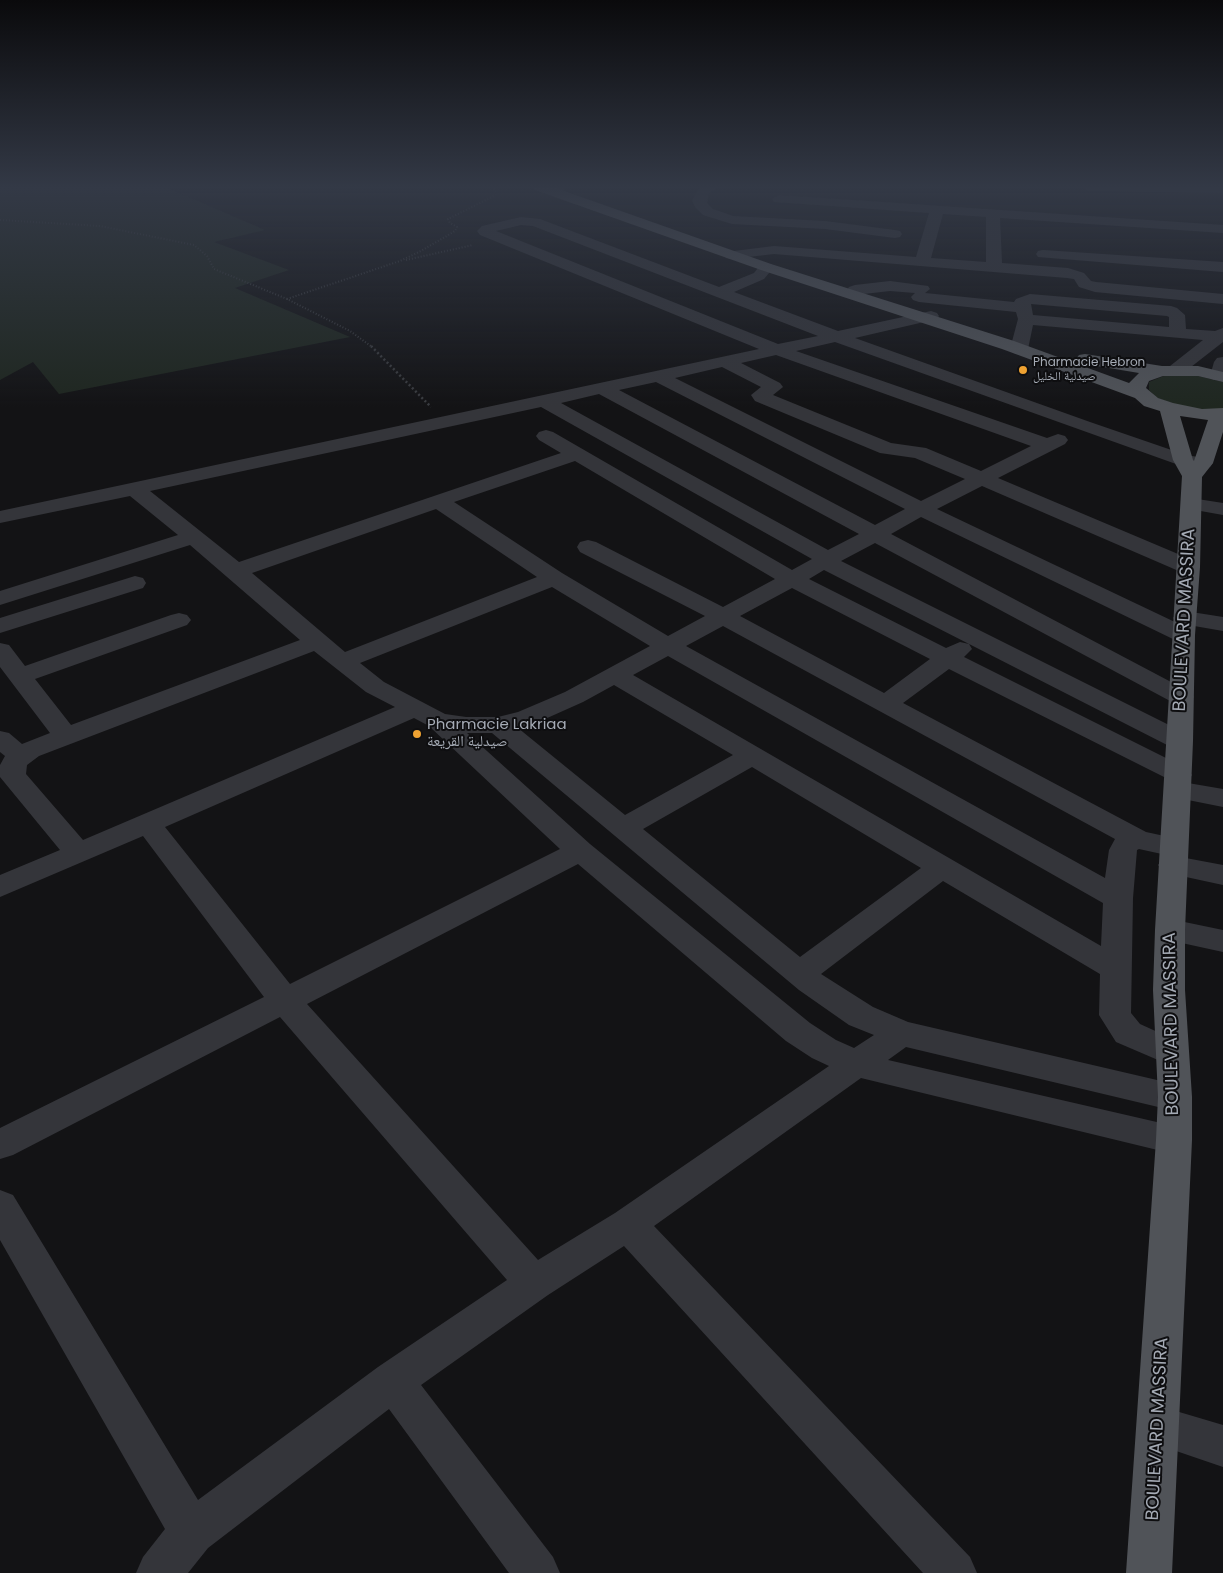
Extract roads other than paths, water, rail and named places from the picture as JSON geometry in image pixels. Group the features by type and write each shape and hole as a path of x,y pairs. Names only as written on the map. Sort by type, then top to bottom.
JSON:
{"main road":[{"path":"751,260 766,267 921,306 1141,394 1151,402 1168,408 1194,414 1221,415 1192,476"},
{"path":"758,260 855,290 921,306 956,323 1020,346 1090,360 1169,371 1222,372"},
{"path":"1141,394 1138,382 1143,377 1169,371"},
{"path":"1168,408 1192,476"},
{"name":"BOULEVARD MASSIRA","path":"1150,1573 1174,1140 1175,1097 1169,990 1170,930 1192,476"}],"street":[{"path":"556,260 777,350 1048,445"},
{"path":"562,263 571,260"},
{"path":"636,260 837,337 1084,426 1192,476 1223,509"},
{"path":"918,260 994,267 1024,275 1089,286 1223,299"},
{"path":"994,260 994,267"},
{"path":"1137,260 1223,267"},
{"path":"921,306 926,261"},
{"path":"956,323 971,312 977,266"},
{"path":"719,292 759,276 766,267"},
{"path":"1020,346 1024,309 1024,275"},
{"path":"855,290 890,286 921,306"},
{"path":"0,517 837,337 921,306 971,303 1024,309 1178,333 1222,336"},
{"path":"1169,371 1222,336"},
{"path":"724,362 774,388 760,395 761,397 887,449 918,452 1189,567"},
{"path":"658,376 921,509 1184,626 1223,624"},
{"path":"601,388 1181,697"},
{"path":"544,401 827,561 1180,741"},
{"path":"133,488 236,571 317,642 375,688 425,714 466,725 498,725 551,709 793,580 921,509 1084,426"},
{"path":"546,436 793,580 948,658 1178,783 1223,798"},
{"path":"236,571 577,454"},
{"path":"438,501 554,578 668,647 1118,898"},
{"path":"0,598 194,537"},
{"path":"588,548 724,617 1137,839 1173,856 1223,874"},
{"path":"63,578 84,598"},
{"path":"342,662 554,578"},
{"path":"0,626 135,583"},
{"path":"20,676 179,620"},
{"path":"885,704 974,637"},
{"path":"79,854 12,775 15,761 30,750 317,642"},
{"path":"0,650 66,736"},
{"path":"615,675 1116,969"},
{"path":"0,887 148,824 425,714"},
{"path":"425,714 580,851 798,1032 824,1048 856,1064 1174,1140"},
{"path":"498,725 800,973 835,1000 861,1016 901,1033 1175,1097"},
{"path":"0,738 21,756"},
{"path":"624,828 753,755"},
{"path":"148,824 285,1001 534,1283"},
{"path":"1137,839 1127,843 1123,850 1118,898 1115,1015 1128,1033 1172,1053"},
{"path":"0,1146 580,851"},
{"path":"800,973 942,867"},
{"path":"1170,930 1223,941"},
{"path":"159,1573 192,1532 393,1381 534,1283 628,1224 901,1033"},
{"path":"0,1206 192,1532"},
{"path":"628,1224 954,1573"},
{"path":"393,1381 537,1573"},
{"path":"1159,1426 1223,1446"}],"place":[{"name":"Pharmacie Hebron صيدلية الخليل","path":"1023,370"},
{"name":"Pharmacie Lakriaa صيدلية القريعة","path":"417,734"}]}
